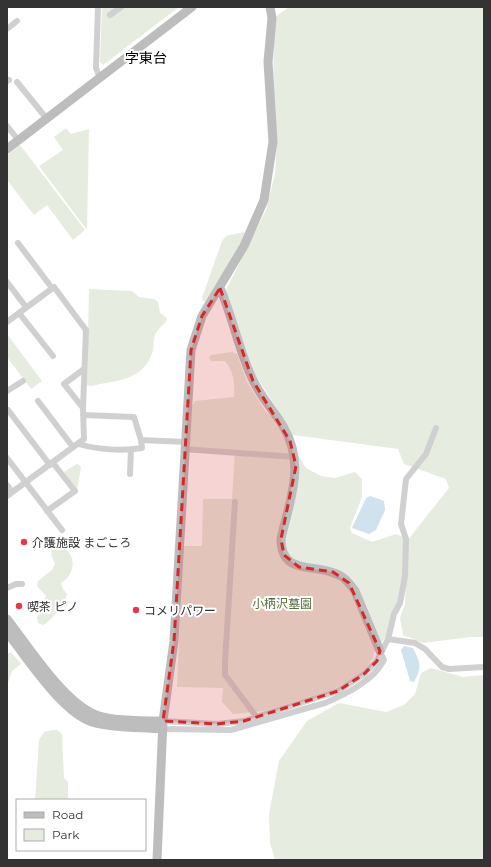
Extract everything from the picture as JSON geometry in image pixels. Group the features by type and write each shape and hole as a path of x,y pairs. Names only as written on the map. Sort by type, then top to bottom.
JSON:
{"street":[{"path":"98,7 96,68 100,78"},
{"path":"110,15 121,7"},
{"path":"7,149 192,7"},
{"path":"157,860 163,725 174,641 191,350 202,316 244,246 264,200 273,142 268,62 272,18 270,7"},
{"path":"7,29 17,22"},
{"path":"17,82 47,119"},
{"path":"7,126 18,141"},
{"path":"7,485 10,494 84,439 83,412 86,330 54,287 52,288 18,243"},
{"path":"7,282 26,307"},
{"path":"7,322 52,288"},
{"path":"220,288 253,381 284,427 296,457 295,479 281,538 284,555 299,567 333,572 342,576 349,583 355,591 380,652"},
{"path":"19,313 53,356"},
{"path":"83,412 64,384 84,370"},
{"path":"8,388 23,381"},
{"path":"38,401 76,446 131,449 142,448 134,417 83,412"},
{"path":"7,411 8,410 51,464 75,491 48,511"},
{"path":"7,633 54,692 69,708 84,719 95,723 163,725 231,730 338,691 364,674 377,660 388,639 394,614 400,602 405,576 406,539 401,524 406,479 426,454 436,428"},
{"path":"141,440 296,457"},
{"path":"130,474 131,449"},
{"path":"7,458 62,530"},
{"path":"235,502 233,506 226,630 226,675 258,720"},
{"path":"7,582 7,588 22,584"},
{"path":"7,619 59,686 76,704 99,716 163,725"},
{"path":"388,639 415,643 425,649 442,667 449,669 484,667"}],"highlighted area":[{"path":"220,288 253,381 290,441 296,466 281,539 284,555 299,567 333,572 349,583 380,651 377,661 364,674 338,691 244,721 217,724 163,721 174,641 191,350 202,316"}],"green space":[{"path":"102,7 179,7 103,65 100,62"},
{"path":"289,7 484,7 484,637 470,637 423,643 403,635 400,618 405,604 407,541 449,488 446,479 404,464 398,449 293,435 255,374 226,298 226,290 266,210 275,174 277,143 273,97 274,18"},
{"path":"66,128 71,134 89,129 87,230 39,166 63,150 54,137"},
{"path":"20,145 85,230 73,240 47,205 34,215 7,180 7,155"},
{"path":"244,232 246,235 206,301 203,301 202,298 222,241 226,236"},
{"path":"89,289 132,291 139,297 154,299 158,302 160,313 167,318 165,323 156,333 153,350 144,368 129,377 91,386 87,385"},
{"path":"7,334 42,381 31,389 7,357"},
{"name":"小柄沢墓園","path":"232,352 237,354 247,382 266,412 276,421 306,468 321,476 335,478 355,472 362,479 362,497 350,528 352,533 372,542 396,534 403,537 403,600 392,612 385,638 374,652 373,658 363,672 334,689 264,711 233,714 222,702 223,688 177,687 183,546 202,546 203,499 232,499 235,450 189,447 192,406 195,401 234,397 233,378 228,365 225,361 211,361 209,358 211,355"},
{"path":"77,464 81,467 77,490 64,472"},
{"path":"56,545 69,552 73,562 72,570 65,581 61,583 67,594 64,602 54,616 43,625 38,623 37,618 46,596 37,586 38,581 53,569 55,563 52,556 52,549"},
{"path":"11,652 21,664 12,671 7,686 7,654"},
{"path":"431,668 463,677 484,675 484,860 275,860 270,843 269,814 279,761 307,721 339,703 386,712 404,705 415,694 421,673"},
{"path":"57,730 62,734 64,778 68,782 68,799 35,799 39,740 44,732"}],"water":[{"path":"370,496 384,501 385,510 376,530 369,534 352,528 366,498"},
{"path":"404,646 413,648 420,665 414,682 410,681 401,650"}],"place":[{"name":"介護施設 まごころ","path":"24,542"},
{"name":"喫茶 ピノ","path":"19,606"},
{"name":"コメリパワー","path":"136,610"}],"district":[{"name":"字東台","path":"146,58"}]}
